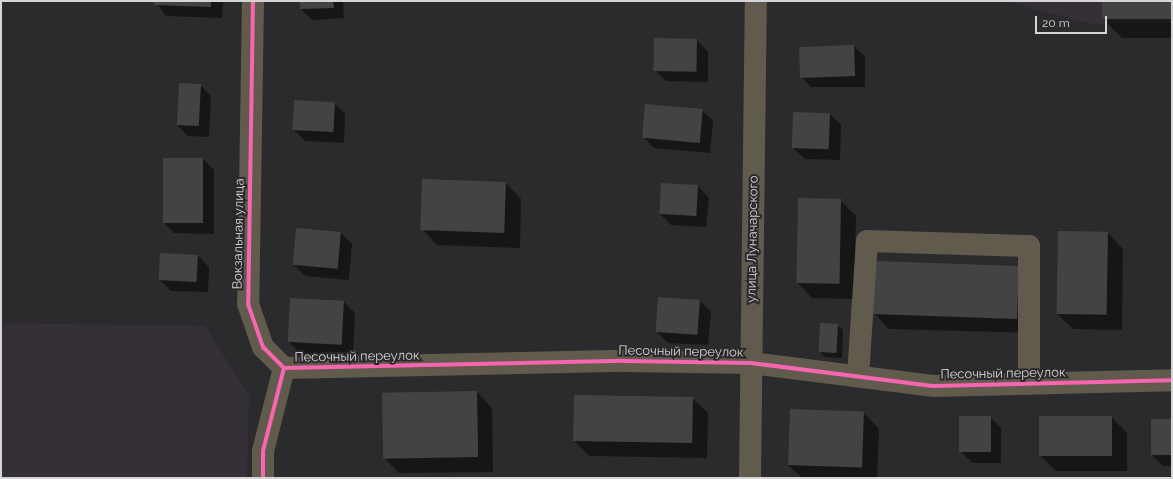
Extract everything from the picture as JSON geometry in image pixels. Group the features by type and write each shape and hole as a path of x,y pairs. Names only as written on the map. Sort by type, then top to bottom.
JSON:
{"street":[{"name":"Вокзальная улица","path":"253,1 248,304 263,347 284,368"},
{"name":"улица Луначарского","path":"750,478 756,1"},
{"path":"858,376 867,241 1029,246 1029,384"},
{"name":"Песочный переулок","path":"284,368 625,361 751,363 933,386 1172,380"},
{"path":"263,478 263,451 284,368"}],"shaded area":[{"path":"1006,1 1172,1 1172,23 1091,24"},
{"path":"1,323 205,326 249,395 247,478 1,478"}],"building":[{"path":"154,1 211,1 211,7 154,5"},
{"path":"300,1 333,1 334,8 300,9"},
{"path":"1102,1 1172,1 1172,19 1102,19"},
{"path":"654,38 697,39 696,72 653,71"},
{"path":"854,45 855,76 800,78 799,47"},
{"path":"179,83 201,84 199,126 177,125"},
{"path":"294,100 335,102 333,132 292,130"},
{"path":"645,104 703,109 700,143 642,138"},
{"path":"793,112 830,113 829,149 792,148"},
{"path":"163,158 203,158 203,223 163,223"},
{"path":"422,179 506,182 504,233 420,230"},
{"path":"661,183 698,185 696,216 659,214"},
{"path":"798,198 841,199 840,284 797,283"},
{"path":"296,228 341,232 338,269 293,265"},
{"path":"1058,231 1108,232 1107,315 1057,314"},
{"path":"160,253 198,255 197,282 159,280"},
{"path":"874,261 1019,266 1017,319 872,314"},
{"path":"658,297 700,300 697,335 656,332"},
{"path":"290,298 344,301 342,345 288,342"},
{"path":"820,323 838,324 836,353 818,352"},
{"path":"477,391 478,457 383,459 382,393"},
{"path":"574,395 693,397 692,443 573,441"},
{"path":"790,409 864,412 862,468 788,465"},
{"path":"959,416 991,416 991,452 959,452"},
{"path":"1039,416 1112,416 1112,456 1039,456"},
{"path":"1151,419 1172,419 1172,455 1151,455"}],"cycle path":[{"path":"253,1 248,304 263,347 284,368 263,451 263,478"},
{"path":"284,368 625,361 751,363 933,386 1172,380"}]}
